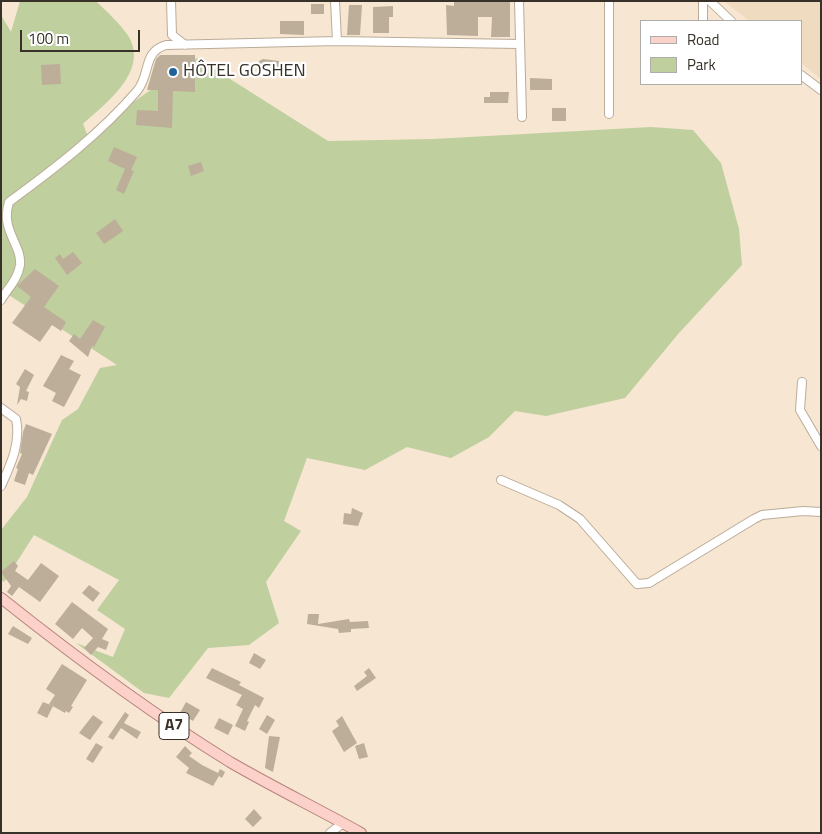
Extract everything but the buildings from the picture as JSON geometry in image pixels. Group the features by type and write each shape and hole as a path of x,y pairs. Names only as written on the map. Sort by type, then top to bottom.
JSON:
{"main road":[{"name":"A7","path":"1,598 79,660 165,721 231,762 361,833"}],"street":[{"path":"171,1 172,35 185,45"},
{"path":"335,1 337,41"},
{"path":"519,1 522,117"},
{"path":"609,1 609,114"},
{"path":"703,1 703,20"},
{"path":"710,1 730,20"},
{"path":"1,300 16,279 20,262 3,226 2,212 8,202 45,175 127,102 141,87 149,56 158,48 185,45 337,41 519,44"},
{"path":"802,76 821,90"},
{"path":"802,382 800,410 821,446"},
{"path":"1,408 16,419 19,432 16,448 1,486"},
{"path":"501,480 559,505 580,518 637,584 649,583 762,516 804,511 821,512"},
{"path":"330,833 343,823"}],"shaded area":[{"path":"724,1 821,1 821,79 802,64 802,20 748,20"}],"green space":[{"path":"20,1 96,1 119,24 130,39 134,52 133,64 128,76 112,97 83,124 87,134 197,58 328,141 433,139 651,127 693,130 721,163 739,229 742,265 679,333 625,398 546,416 515,411 489,437 451,458 407,447 365,470 307,458 284,521 301,531 266,582 279,623 249,645 208,648 169,698 144,693 76,643 113,657 125,629 97,610 119,580 34,535 4,582 1,580 1,530 27,497 62,420 78,409 100,368 117,365 1,290 1,15 11,32"}],"place":[{"name":"HÔTEL GOSHEN","path":"173,72"}]}
